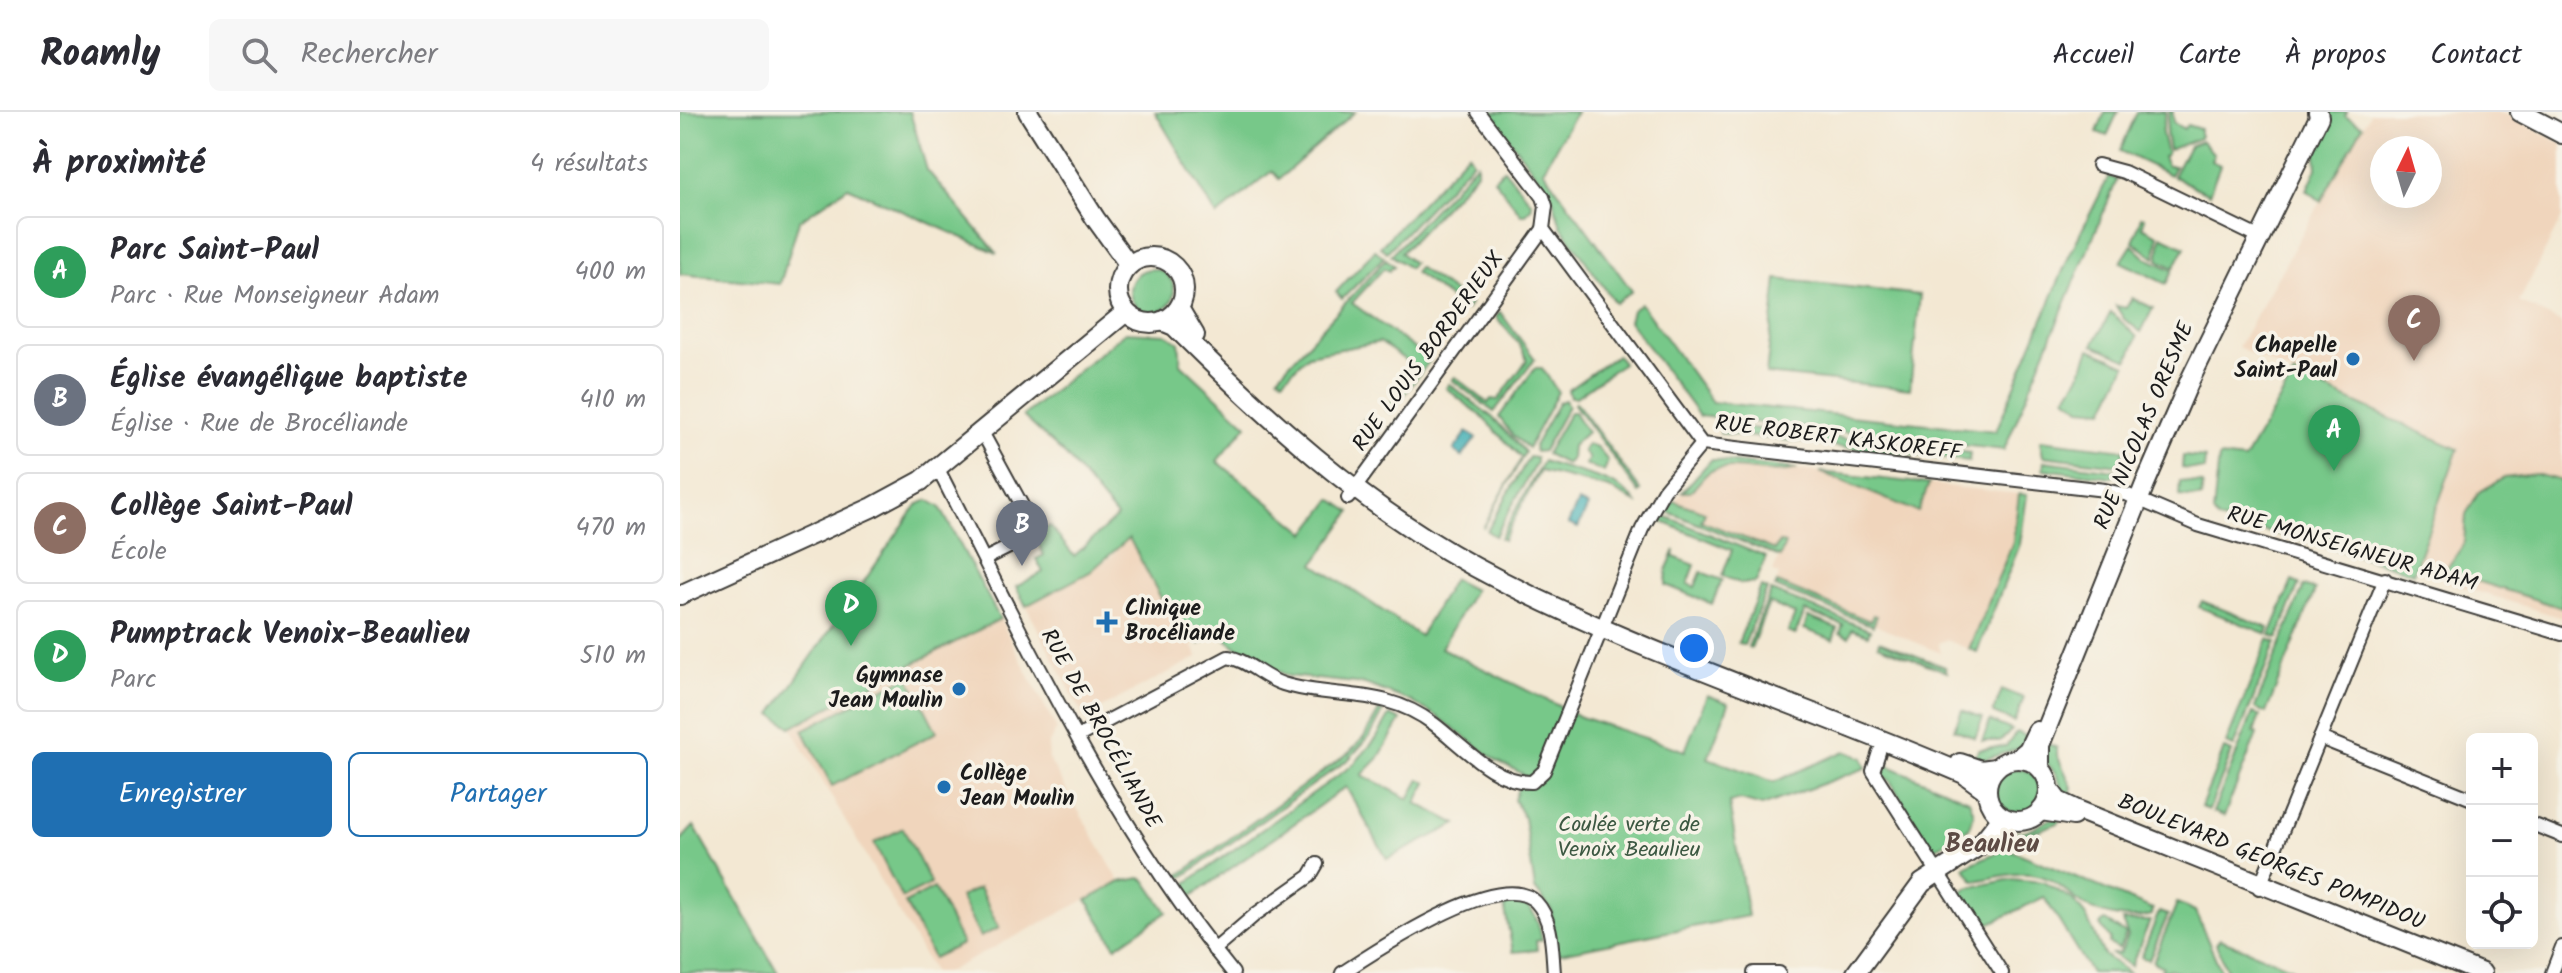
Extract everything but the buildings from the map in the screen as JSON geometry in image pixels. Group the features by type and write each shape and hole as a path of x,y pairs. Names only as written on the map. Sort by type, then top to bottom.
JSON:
{"street":[{"path":"1028,112 1095,218 1129,265"},
{"name":"RUE ROBERT KASKOREFF","path":"1478,112 1543,197 1543,229 1702,444 2105,490 2134,499"},
{"name":"RUE NICOLAS ORESME","path":"2017,759 2035,735 2134,499 2255,236 2316,112"},
{"path":"2520,112 2562,134"},
{"path":"2098,165 2124,172 2255,236"},
{"name":"RUE LOUIS BORDERIEUX","path":"1355,490 1543,229"},
{"path":"1162,321 1179,308 1184,284 1171,264 1150,257 1129,265 1122,273 1118,293 1126,312 1143,322 1162,321 1174,326 1297,443 1355,490 1473,566 1964,774 1987,791"},
{"path":"1179,308 1193,333 1355,490"},
{"path":"680,595 873,507 938,469 1126,312"},
{"path":"982,432 1037,533 985,559"},
{"path":"1079,736 1228,657 1280,683 1361,693 1396,705 1431,722 1495,771 1532,782 1544,771 1652,508 1702,444"},
{"name":"RUE DE BROCÉLIANDE","path":"938,469 1132,831 1233,973"},
{"name":"RUE NICOLAS ORESME","path":"2040,768 2040,745 2134,499"},
{"name":"RUE MONSEIGNEUR ADAM","path":"2134,499 2213,530 2562,634"},
{"path":"2259,888 2385,579"},
{"path":"1604,624 1967,767 1996,768 2017,759 2040,768 2049,789 2041,811 2022,821 2002,817 1991,806 1987,791 1996,768"},
{"path":"2320,738 2466,797"},
{"path":"1879,752 1873,771 2002,973"},
{"name":"BOULEVARD GEORGES POMPIDOU","path":"2049,789 2064,804 2463,973"},
{"name":"BOULEVARD GEORGES POMPIDOU","path":"2041,811 2066,813 2482,973"},
{"path":"1856,973 1913,893 1937,871 1979,846 2002,817"},
{"path":"2538,826 2562,836"},
{"path":"1214,950 1310,876 1317,864"},
{"path":"1342,973 1448,913 1485,897 1515,892 1530,897 1545,915 1554,973"},
{"path":"2552,973 2562,947"},
{"path":"1754,973 1779,973"}],"shaded area":[{"path":"2371,112 2502,112 2562,144 2562,217 2519,302 2562,323 2562,618 2444,581 2435,566 2417,561 2458,449 2417,433 2238,347"},
{"path":"1711,460 2019,494 2013,542 1969,649 1946,640 1938,643 1941,653 1776,583 1779,575 1773,572 1779,557 1666,511"},
{"name":"Clinique Brocéliande","path":"1129,537 1162,600 1198,642 1192,645 1198,657 1084,717 1026,606 1090,572 1111,557"},
{"name":"Collège Jean Moulin","path":"1000,619 1057,730 1048,744 1049,760 1120,882 945,973 934,973 791,727"}],"green space":[{"path":"680,112 910,112 927,170 997,253 848,187 799,221 780,284 680,274"},
{"path":"1155,112 1355,112 1279,179 1272,171 1217,216"},
{"path":"1489,112 1576,112 1543,170 1632,291 1615,303 1561,226 1552,196"},
{"path":"2105,112 2118,112 2107,136 2097,132"},
{"path":"2137,112 2166,112 2162,133 2167,154 2163,157 2167,166 2175,166 2170,175 2120,151"},
{"path":"2169,112 2173,112 2173,123 2184,129 2187,125 2200,129 2200,138 2169,150 2166,133"},
{"path":"2330,112 2347,112 2345,116 2363,126 2321,201 2307,190 2317,168 2315,142"},
{"path":"2202,141 2214,154 2211,161 2220,165 2209,194 2173,176 2189,146"},
{"path":"1468,153 1473,161 1387,252 1380,247"},
{"path":"1477,163 1477,172 1401,253 1413,263 1409,268 1391,255"},
{"path":"1504,169 1531,202 1532,207 1525,214 1521,214 1494,179"},
{"path":"2109,176 2117,180 2004,450 1699,416 1629,321 1632,310 1641,304 1712,402 1996,431 2070,254"},
{"path":"2141,217 2145,218 2142,227 2158,235 2155,258 2133,242"},
{"path":"2161,236 2185,247 2174,268 2158,260"},
{"path":"2132,245 2146,258 2173,270 2166,284 2121,262"},
{"path":"1375,250 1384,257 1342,299 1336,292"},
{"path":"1386,259 1394,266 1389,271 1384,268 1352,303 1430,360 1391,413 1386,409 1416,368 1380,342 1308,355 1283,380 1278,376"},
{"path":"1418,267 1470,304 1466,310 1414,272"},
{"path":"1152,269 1168,275 1174,291 1168,307 1152,313 1136,307 1130,291 1136,275"},
{"path":"1777,279 1920,295 1910,389 1766,374"},
{"path":"2132,298 2153,308 2141,332 2124,319 2116,306 2126,308"},
{"path":"1500,312 1535,359 1494,412 1452,380 1455,377 1488,403 1491,399 1498,400 1527,360 1519,344 1496,317"},
{"path":"2111,312 2137,337 2128,360 2093,345"},
{"name":"Coulée verte de Venoix Beaulieu","path":"1125,332 1166,334 1179,342 1181,364 1247,425 1217,461 1306,533 1332,499 1351,512 1314,564 1420,636 1453,579 1474,590 1441,648 1581,717 1685,751 1707,695 1729,703 1708,758 1774,782 1845,751 1863,758 1866,768 1762,806 1741,800 1729,803 1748,916 1556,954 1551,910 1535,889 1524,818 1514,800 1523,774 1497,761 1437,716 1410,701 1365,684 1288,676 1249,657 1218,633 1200,644 1162,600 1129,538 1090,572 1026,606 1016,587 1043,572 1036,559 1044,555 1036,540 1043,536 1037,524 1040,522 1044,529 1050,526 1074,556 1117,517 1067,457 1023,416"},
{"path":"2090,349 2126,365 2104,410 2081,408 2066,397 2079,377"},
{"path":"1617,355 1623,363 1576,397 1570,397 1568,390"},
{"path":"1535,368 1542,368 1558,392 1528,448 1513,436 1499,417"},
{"path":"2294,375 2458,449 2413,573 2320,544 2218,520 2213,513 2219,457 2244,460"},
{"path":"1449,384 1492,417 1525,452 1522,458 1481,416 1446,388"},
{"path":"1565,400 1568,406 1543,451 1535,452 1534,446 1559,402"},
{"path":"1576,402 1641,491 1639,493 1574,404"},
{"path":"1570,412 1574,412 1587,432 1572,446 1571,459 1566,464 1546,454"},
{"path":"1364,419 1379,430 1365,449 1351,439"},
{"path":"1721,425 1808,434 1811,443 1720,433"},
{"path":"1820,436 1970,453 1969,461 1815,444"},
{"path":"2040,441 2125,450 2118,465 2043,456"},
{"path":"1587,444 1597,447 1608,461 1604,472 1585,464 1589,459 1583,451"},
{"path":"2183,456 2205,458 2204,470 2182,468"},
{"path":"1529,457 1536,458 1536,463 1495,536 1487,531"},
{"path":"1711,460 1797,469 1721,469 1709,472 1690,492 1682,492"},
{"path":"1543,461 1607,481 1629,494 1636,503 1609,488 1540,471 1503,540 1500,538"},
{"path":"2044,461 2116,470 2112,477 2043,469"},
{"path":"1820,472 1929,484 1918,512"},
{"path":"2535,474 2562,481 2562,608 2445,571 2464,544 2466,514 2479,492 2504,478"},
{"path":"2180,481 2203,484 2201,498 2179,496"},
{"path":"2019,494 2027,495 2020,544 1977,652 1969,649 2013,542"},
{"path":"928,500 940,507 1000,619 791,727 772,714 917,505"},
{"path":"1674,501 1705,512 1701,521 1775,550 1779,542 1785,544 1780,557 1666,511"},
{"path":"1662,515 1766,557 1756,582 1742,584 1722,576 1732,550 1660,521"},
{"path":"1675,550 1674,557 1695,565 1688,584 1695,587 1701,572 1722,580 1712,604 1666,585 1667,568"},
{"path":"2292,581 2299,584 2278,638 2270,635"},
{"path":"1777,583 1870,621 1873,615 1877,616 1873,626 1775,587"},
{"path":"2304,586 2315,590 2266,713 2255,708"},
{"path":"1761,587 1767,589 1744,645 1738,643"},
{"path":"1771,591 1870,630 1868,635 1852,629 1849,637 1840,633 1843,625 1805,611 1795,635 1788,632 1795,614 1769,603 1751,648 1748,647"},
{"path":"2202,601 2269,628 2267,634 2199,607"},
{"path":"1808,617 1837,628 1833,640 1804,629"},
{"path":"2268,639 2276,642 2234,747 2226,744"},
{"path":"1879,641 1945,667 1947,672 1878,645"},
{"path":"908,676 937,732 832,786 803,730"},
{"path":"2002,690 2024,698 2014,722 1993,713"},
{"path":"1962,710 1983,718 1975,738 1954,729"},
{"path":"1379,711 1383,712 1371,735 1349,759 1180,879 1178,876 1350,752 1364,737"},
{"path":"2253,713 2260,716 2254,732 2257,734 2224,816 2213,812"},
{"path":"1390,715 1401,720 1378,759 1362,775 1409,799 1420,779 1427,783 1416,803 1457,824 1387,859 1346,787 1189,898 1181,887 1354,764 1376,739"},
{"path":"1990,721 2012,730 2000,741 1982,741"},
{"path":"2017,732 2030,738 2021,748 1973,763 1978,750 2006,746"},
{"path":"2044,742 2057,748 2057,755 2072,787 2068,802 2055,773 2043,759"},
{"path":"2224,749 2232,752 2209,810 2201,807"},
{"path":"1884,764 1969,800 1974,813 1969,828 1933,850 1890,781 1881,775 1880,767"},
{"path":"2018,769 2034,775 2040,791 2034,807 2018,813 2002,807 1996,791 2002,775"},
{"path":"2061,816 2058,823 2009,841 2000,836 2030,830"},
{"path":"694,826 778,973 680,973 680,841"},
{"path":"903,828 931,884 902,898 874,843"},
{"path":"2006,848 2153,909 2152,915 2126,918 2100,912 2084,905 2050,880 2036,875 2013,874 1974,881 1964,867"},
{"path":"2012,879 2043,882 2072,899 2086,916 2104,955 2129,973 2091,973 2044,897 1983,927 1960,893 1967,888"},
{"path":"1145,880 1167,912 1116,947 1087,900 1120,882"},
{"path":"934,888 962,944 933,958 905,903"},
{"path":"979,888 999,928 980,937 960,897"},
{"path":"1503,900 1520,902 1531,910 1542,940 1536,941 1537,950 1513,952"},
{"path":"2177,903 2195,911 2222,973 2179,973 2170,969 2160,973 2163,967 2153,962"},
{"path":"2159,912 2168,915 2149,960 2141,957"},
{"path":"2105,921 2126,934 2119,949 2109,944 2110,939 2100,925"},
{"path":"2122,921 2150,921 2131,966 2112,954 2120,953 2128,936"},
{"path":"2220,939 2292,968 2296,973 2228,973 2216,944"}],"water":[{"path":"1467,432 1476,438 1462,457 1454,450"},
{"path":"1578,502 1588,506 1578,528 1568,524"}],"place":[{"name":"Chapelle Saint-Paul","path":"2353,359"},
{"name":"Collège Saint-Paul","path":"2414,361"},
{"name":"Parc Saint-Paul","path":"2334,471"},
{"name":"Église évangélique baptiste","path":"1022,566"},
{"name":"Clinique Brocéliande","path":"1107,622"},
{"name":"Pumptrack Venoix-Beaulieu","path":"851,646"},
{"name":"Gymnase Jean Moulin","path":"959,689"},
{"name":"Collège Jean Moulin","path":"944,787"}],"district":[{"name":"Beaulieu","path":"1992,845"}]}
